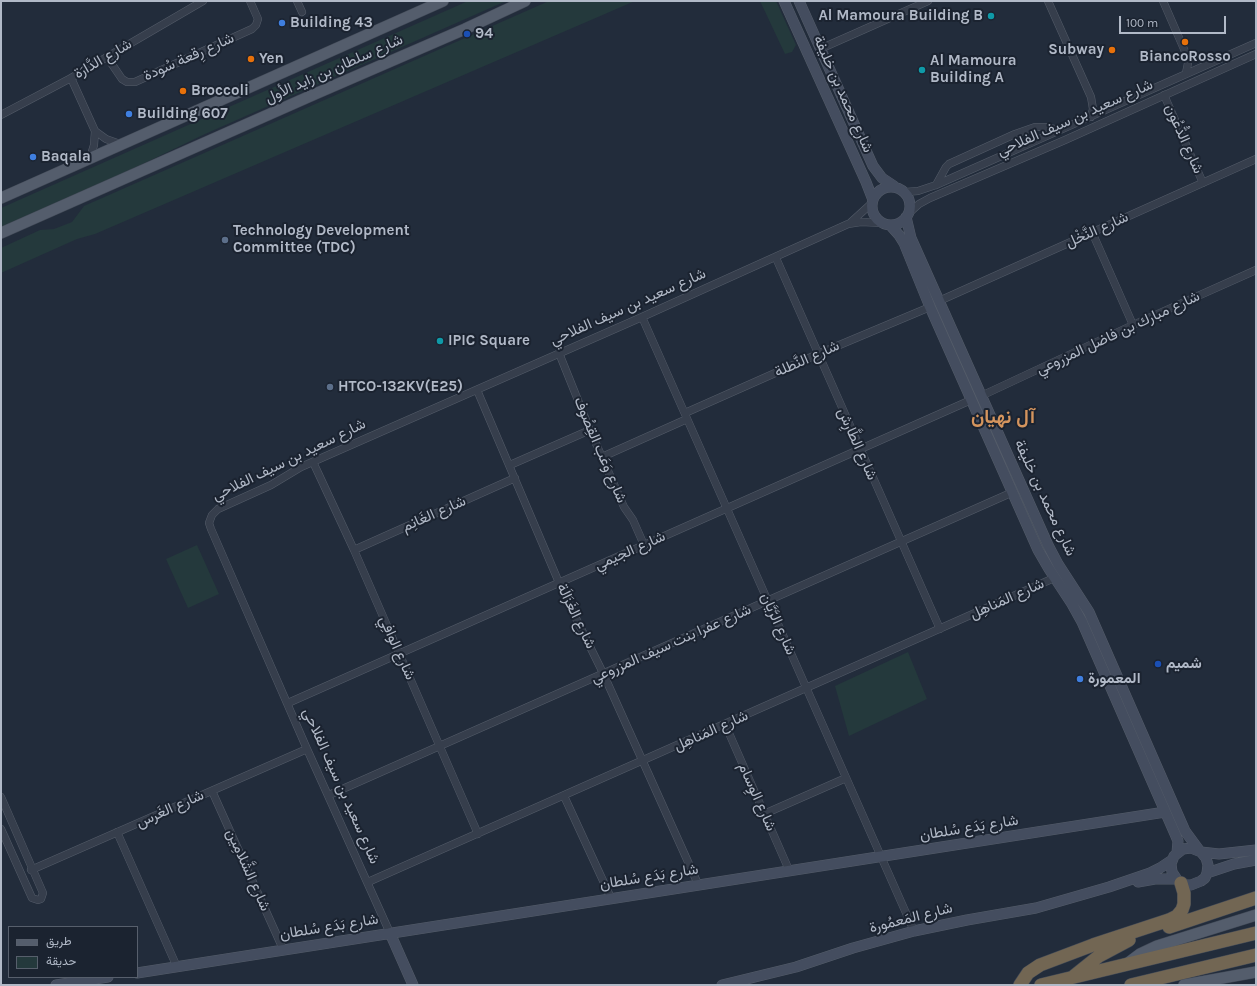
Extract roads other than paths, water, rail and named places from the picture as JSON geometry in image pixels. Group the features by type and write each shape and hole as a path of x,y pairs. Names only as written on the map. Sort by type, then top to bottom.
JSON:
{"highway":[{"path":"1020,985 1028,973 1040,965 1177,916 1182,910 1184,904 1184,893 1179,881"},
{"path":"1073,977 1090,963 1120,944 1256,898"},
{"path":"1041,985 1256,933"},
{"path":"1133,985 1256,955"}],"main road":[{"name":"شارع سلطان بن زايد الأول","path":"1,198 443,1"},
{"name":"شارع سلطان بن زايد الأول","path":"1,233 525,1"},
{"name":"شارع محمد بن خليفة","path":"784,1 866,182 872,202"},
{"name":"شارع محمد بن خليفة","path":"799,1 873,166 882,178 894,186"},
{"path":"888,186 894,186 905,192 909,198 910,206 908,215 899,223 886,224 877,219 874,214 872,202 878,191 888,186"},
{"name":"شارع محمد بن خليفة","path":"908,215 911,238 934,304 972,400 1038,550 1082,622 1152,779 1178,841 1174,857"},
{"name":"شارع محمد بن خليفة","path":"886,224 899,235 903,242 981,396 1048,545 1088,612 1185,831 1200,851"},
{"name":"شارع بَدَع سُلطان","path":"138,973 1165,812"},
{"path":"1200,851 1206,858 1208,865 1207,873 1204,878 1196,884 1186,885 1179,881 1171,868 1174,857 1183,849 1191,848 1219,854 1256,850"},
{"name":"شارع المَعمُورة","path":"722,985 796,967 853,948 914,931 1036,908 1109,887 1155,871 1174,857"},
{"path":"1207,873 1234,864 1256,860"},
{"name":"شارع المَعمُورة","path":"1109,887 1155,879 1179,881"},
{"path":"1126,965 1140,954 1157,946 1256,915"},
{"name":"شارع سعيد بن سيف الفلاحي","path":"390,933 413,985"},
{"path":"1184,985 1256,972"},
{"path":"56,985 102,978"}],"street":[{"name":"شارع الدَّارَة","path":"1,115 71,78 204,1"},
{"name":"شارع رِقعة سُودة","path":"106,57 122,79 127,82 135,82 252,29 256,25 258,19 250,1"},
{"path":"296,1 302,12"},
{"path":"820,49 928,1"},
{"path":"1048,1 1092,97 1100,106 1107,109"},
{"path":"1163,1 1187,56 1188,63 1186,73"},
{"name":"شارع سعيد بن سيف الفلاحي","path":"905,192 923,190 936,185 1256,43"},
{"name":"شارع سعيد بن سيف الفلاحي","path":"908,215 919,204 930,198 1256,54"},
{"path":"1187,56 1194,64 1201,67"},
{"path":"71,78 95,131 94,145 90,159"},
{"name":"شارع الدُّعُون","path":"1164,95 1203,183"},
{"path":"1090,117 1093,109 1092,97"},
{"name":"شارع سعيد بن سيف الفلاحي","path":"936,185 949,164 1015,134 1035,127 1045,127 1059,130"},
{"path":"95,131 106,139 120,144"},
{"name":"شارع النَّخْل","path":"934,304 1092,232 1256,160"},
{"name":"شارع سعيد بن سيف الفلاحي","path":"390,933 211,530 210,518 212,514 218,509 264,489 295,470 776,258 848,224 872,202"},
{"name":"شارع سعيد بن سيف الفلاحي","path":"848,224 868,222 886,224"},
{"path":"1092,232 1133,325"},
{"name":"شارع الطَّارِش","path":"776,258 940,629"},
{"name":"شارع مبارك بن فاضل المزروعي","path":"981,396 1133,325 1256,270"},
{"name":"شارع النَّطلة","path":"602,457 818,354 934,304"},
{"name":"شارع الرَّيَّان","path":"642,317 914,931"},
{"name":"شارع وَعَب القِصُوف","path":"559,353 590,430 624,507 635,524 644,545"},
{"name":"شارع الغَزَالَة","path":"477,390 559,582 604,673 698,884"},
{"name":"شارع الجيمي","path":"288,703 972,400"},
{"path":"510,466 590,430"},
{"name":"شارع الوافِي","path":"313,462 354,550 478,834"},
{"name":"شارع الغَانِم","path":"354,550 515,478"},
{"name":"شارع عفرا بنت سيف المزروعي","path":"329,795 1013,492"},
{"name":"شارع المَناهِل","path":"368,882 1054,578"},
{"name":"شارع الوِسام","path":"725,724 790,870"},
{"name":"شارع الغَرس","path":"32,870 307,749"},
{"path":"764,814 846,778"},
{"name":"شارع الشَّلامِين","path":"212,791 283,949"},
{"path":"564,796 611,898"},
{"path":"1,797 42,893 41,899 38,900 32,898 1,829"},
{"path":"118,832 177,966"}],"place":[{"name":"Al Mamoura Building B","path":"991,16"},
{"name":"Building 43","path":"282,23"},
{"name":"94","path":"467,34"},
{"name":"BiancoRosso","path":"1185,42"},
{"name":"Subway","path":"1112,50"},
{"name":"Yen","path":"251,59"},
{"name":"Al Mamoura Building A","path":"922,70"},
{"name":"Broccoli","path":"183,91"},
{"name":"Building 607","path":"129,114"},
{"name":"Baqala","path":"33,157"},
{"name":"Technology Development Committee (TDC)","path":"225,240"},
{"name":"IPIC Square","path":"440,341"},
{"name":"HTCO-132KV(E25)","path":"330,387"},
{"name":"شميم","path":"1158,664"},
{"name":"المعمورة","path":"1080,679"}],"district":[{"name":"آل نهيان","path":"1003,418"}]}
